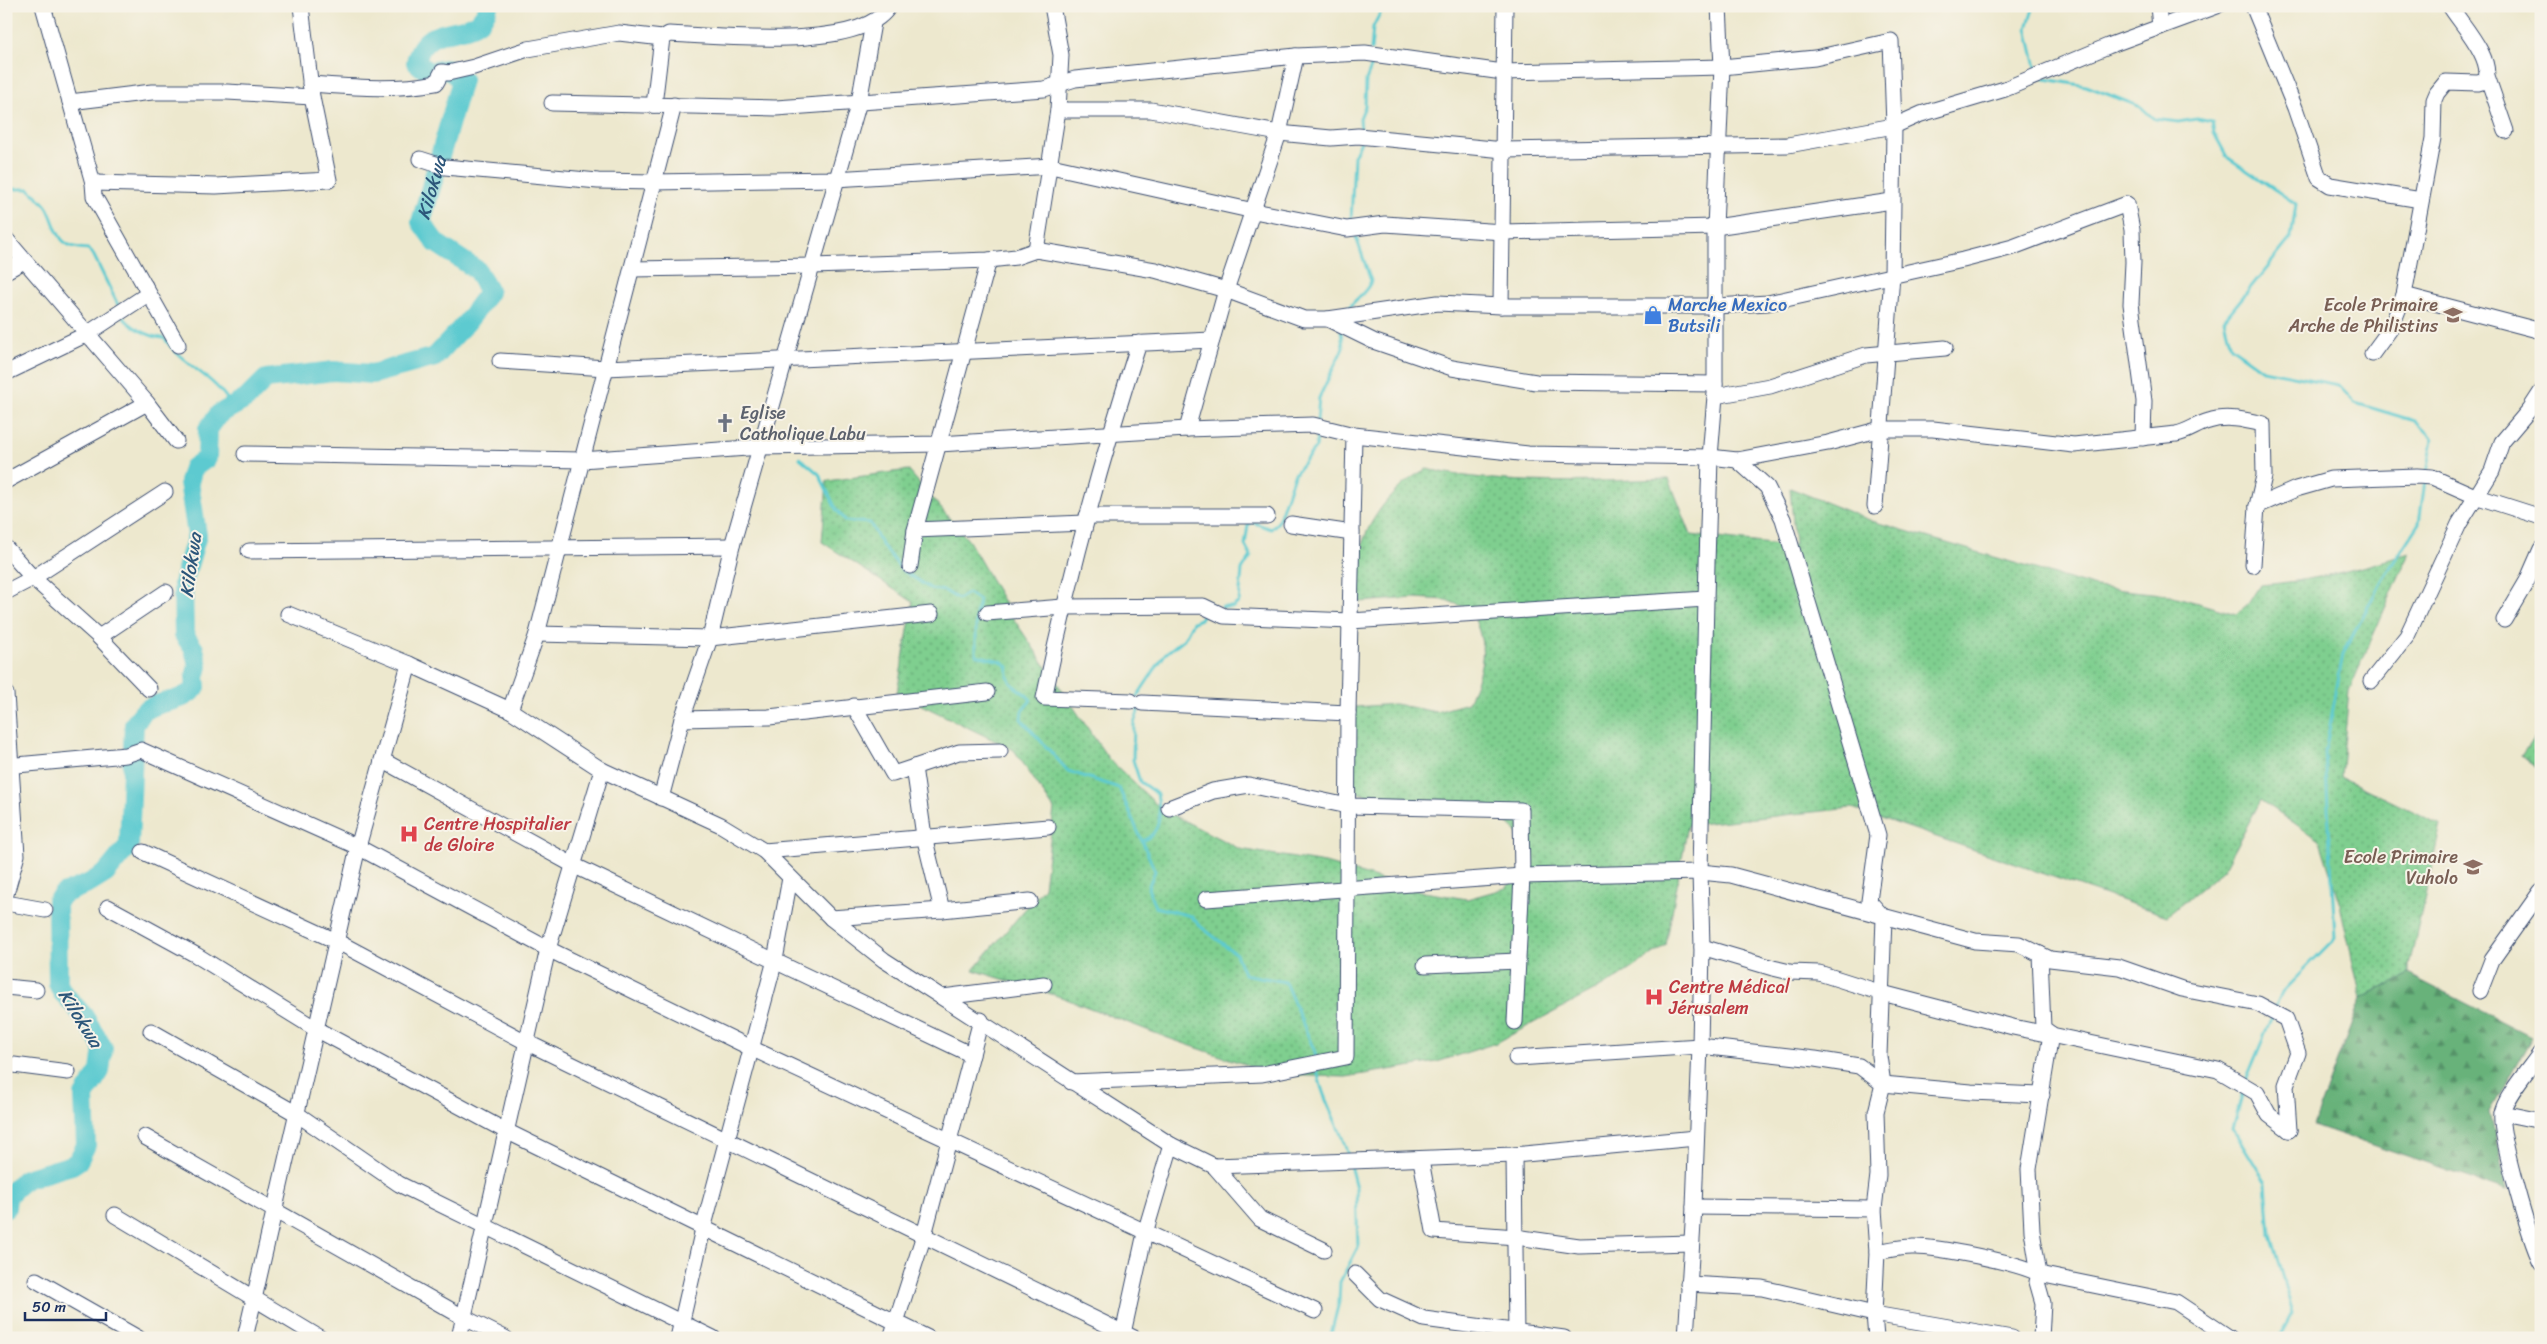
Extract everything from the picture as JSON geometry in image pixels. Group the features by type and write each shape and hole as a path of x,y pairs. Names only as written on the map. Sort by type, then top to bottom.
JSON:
{"street":[{"path":"43,6 93,183 94,196 178,345"},
{"path":"93,183 216,186 330,180 311,90 301,6"},
{"path":"70,102 152,92 410,88 436,83 442,72 454,72 528,48 619,33 662,38 669,34 811,38 872,23 885,14 890,6"},
{"path":"1036,250 1051,166 1058,110 1061,55 1052,6"},
{"path":"1501,306 1505,6"},
{"path":"1686,1338 1694,1206 1700,1046 1702,947 1700,872 1706,599 1710,457 1715,390 1715,227 1722,67 1719,6"},
{"path":"2158,6 2160,27"},
{"path":"1058,110 1150,110 1279,133 1331,138 1362,137 1504,150 1788,145 1894,126 2039,74 2217,6"},
{"path":"2253,6 2300,122 2319,178 2330,185 2421,200"},
{"path":"2450,6 2486,59 2487,76 2506,131"},
{"path":"661,798 682,719 710,638 732,546 858,102 872,23"},
{"path":"654,105 662,38"},
{"path":"552,103 776,108 1044,89 1075,79 1296,56 1369,54 1503,72 1722,67 1815,58 1891,40 1894,126 1892,274 1875,506"},
{"path":"1187,429 1226,290 1279,133 1296,56"},
{"path":"2372,354 2391,328 2404,295 2433,138 2434,100 2446,82 2478,83 2485,81 2487,76"},
{"path":"510,710 537,634 674,105"},
{"path":"424,161 445,167 598,181 654,182 835,180 1051,166 1254,211 1352,228 1385,224 1503,232 1715,227 1892,201"},
{"path":"632,269 813,266 990,260 1016,257 1036,250 1155,270 1226,290 1304,319 1328,319 1438,303 1501,306 1716,306 1768,304 1892,274 1963,260 2012,247 2127,204 2132,230 2134,262 2131,304 2144,401 2143,438"},
{"path":"6,239 146,403 176,441"},
{"path":"910,566 915,530 990,260"},
{"path":"6,271 24,261"},
{"path":"6,373 87,334 145,296 147,292 145,286"},
{"path":"2404,295 2541,331"},
{"path":"1328,319 1373,341 1452,368 1536,382 1715,390 1770,386 1866,355 1945,348"},
{"path":"500,361 606,368 1212,340"},
{"path":"1139,343 1110,433 1086,519 1063,607 1044,698 1348,713"},
{"path":"2370,681 2407,636 2459,524 2492,471 2502,442 2541,392"},
{"path":"6,481 146,403"},
{"path":"245,454 582,460 761,447 939,444 1187,429 1317,426 1354,435 1528,454 1710,457 1737,460 1828,443 1881,429 1933,429 2074,444 2187,432 2211,420 2241,418 2263,424 2264,476 2257,506 2253,565"},
{"path":"1071,1082 1262,1074 1346,1057 1348,713 1354,435"},
{"path":"1737,460 1767,486 1791,541 1878,835 1869,901 1884,918 1879,1056 1883,1084 1876,1112 1878,1175 1874,1209 1877,1252 1874,1314 1876,1338"},
{"path":"2257,506 2296,489 2331,479 2432,477 2475,496 2541,517"},
{"path":"6,592 33,578 165,492"},
{"path":"915,530 1086,519 1267,516"},
{"path":"1291,524 1352,532"},
{"path":"249,551 732,546"},
{"path":"6,548 33,578 99,637 149,689"},
{"path":"2504,620 2527,580 2541,549"},
{"path":"99,637 166,592"},
{"path":"987,613 1063,607 1206,607 1224,616 1350,620 1706,599"},
{"path":"288,614 409,664 510,710 602,770 721,825 764,851 831,918 884,960 981,1020 1071,1082 1171,1145 1214,1166 1260,1218 1324,1250"},
{"path":"537,634 710,638 931,614"},
{"path":"245,1338 358,847 409,664"},
{"path":"682,719 769,717 986,692"},
{"path":"6,694 8,766 17,855 6,894"},
{"path":"854,706 893,774 959,752 1000,751"},
{"path":"8,766 126,755 141,750 358,847 548,949 753,1049 1315,1311"},
{"path":"382,760 575,866 776,960 972,1055"},
{"path":"914,767 924,836 942,910"},
{"path":"459,1338 504,1130 548,949 575,866 602,770"},
{"path":"1169,808 1212,791 1249,785 1348,806 1521,810 1522,876 1515,1022"},
{"path":"764,851 1048,827"},
{"path":"143,852 336,941 526,1042 727,1142 924,1235 1127,1336 1145,1233 1171,1145"},
{"path":"1206,899 1347,887 1522,876 1700,872 1730,875 1974,941 2018,944 2050,959 2069,963 2085,961 2119,967 2182,989 2258,1004 2286,1019 2298,1053 2286,1085 2289,1130 2269,1115 2257,1093 2218,1070 2013,1027 1882,993 1819,973 1790,972 1702,947"},
{"path":"678,1338 703,1229 776,960 790,878"},
{"path":"2480,991 2492,960 2541,891"},
{"path":"831,918 1030,901"},
{"path":"6,903 45,910"},
{"path":"108,907 196,955 316,1029 504,1130 928,1338"},
{"path":"2040,954 2044,1028 2051,1034"},
{"path":"1425,965 1518,962"},
{"path":"944,997 1044,984"},
{"path":"6,987 36,990"},
{"path":"891,1338 924,1235 981,1020"},
{"path":"151,1031 297,1114 399,1184 712,1338"},
{"path":"2041,1338 2043,1302 2037,1282 2039,1274 2032,1231 2029,1169 2051,1034"},
{"path":"1516,1058 1700,1046 1859,1066 1883,1084 1971,1092 2042,1095"},
{"path":"2541,1052 2506,1102 2502,1113 2512,1169 2527,1223 2541,1262"},
{"path":"6,1064 68,1072"},
{"path":"2502,1113 2541,1121"},
{"path":"145,1136 463,1317 504,1338"},
{"path":"1214,1166 1349,1160 1421,1160 1514,1155 1696,1138"},
{"path":"1514,1155 1517,1334"},
{"path":"1421,1160 1434,1231 1516,1237 1579,1246 1691,1243"},
{"path":"1694,1206 1874,1209"},
{"path":"115,1215 320,1338"},
{"path":"1877,1252 1911,1247 1944,1250 2017,1266 2039,1274 2176,1302 2230,1338"},
{"path":"1355,1274 1380,1299 1424,1319 1517,1334 1564,1338"},
{"path":"36,1280 138,1338"},
{"path":"1688,1284 1762,1288 1874,1314 2012,1338"}],"green space":[{"path":"1427,469 1457,475 1517,481 1669,479 1691,535 1789,546 1795,545 1790,488 1872,521 2096,587 2170,595 2236,614 2248,604 2260,585 2336,574 2409,553 2349,691 2341,777 2441,825 2409,974 2361,998 2340,905 2320,841 2261,800 2223,870 2167,916 1852,808 1688,825 1666,945 1616,979 1496,1043 1437,1062 1346,1077 1276,1075 1168,1038 1061,997 973,970 1044,887 1054,809 1014,750 897,693 913,602 822,542 827,481 908,470 969,541 1013,618 1108,758 1161,809 1240,849 1325,863 1424,892 1467,899 1506,888 1524,867 1517,832 1486,804 1389,802 1359,793 1347,771 1355,707 1395,704 1436,712 1468,703 1481,666 1482,647 1477,624 1471,610 1446,600 1415,598 1359,602 1360,555 1368,529 1384,504 1394,493 1404,483"},
{"path":"2541,727 2541,770 2521,756"},
{"path":"2409,974 2532,1037 2490,1112 2507,1191 2313,1125 2361,998"}],"waterway":[{"name":"Kilokwa","path":"6,1208 7,1196 25,1179 72,1165 78,1161 86,1145 84,1096 100,1071 103,1048 83,1015 62,992 58,983 57,901 63,894 90,883 106,873 129,845 134,725 146,710 185,696 196,687 195,677 198,666 194,649 184,635 183,583 197,535 189,482 193,468 207,458 208,429 219,414 246,399 266,379 334,371 372,374 435,357 467,322 489,292 477,270 436,243 421,222 462,80 447,69 428,72 416,62 422,48 430,39 474,25 482,18 488,6"},
{"path":"1371,50 1373,27 1384,6"},
{"path":"2034,6 2027,28 2037,72"},
{"path":"1361,132 1360,118 1365,106 1366,80 1372,65 1371,58"},
{"path":"2045,79 2086,86 2141,107 2154,119 2178,122 2197,119 2212,122 2214,133 2227,157 2296,204 2291,238 2224,320 2231,347 2263,370 2338,385 2355,403 2415,421 2433,439 2427,472"},
{"path":"1351,223 1354,156 1361,141"},
{"path":"6,187 11,189 29,189 48,209 57,232 64,242 70,246 88,249 93,254 119,307"},
{"path":"1346,312 1366,290 1371,281 1354,231"},
{"path":"122,315 140,331 164,338 180,356 217,387 231,405"},
{"path":"1317,421 1319,398 1343,348 1341,331"},
{"path":"1222,607 1233,607 1239,602 1242,570 1251,556 1245,545 1248,525 1252,522 1271,529 1278,522 1294,475 1316,447 1317,430"},
{"path":"800,458 819,474 836,509 846,521 870,523 882,545 902,570 931,589 945,591 958,599 968,593 979,600 976,614 976,655 1001,661 1008,667 1011,683 1031,700 1022,711 1021,719 1068,771 1119,788 1155,871 1148,888 1155,907 1191,916 1200,926 1236,954 1244,974 1285,982 1315,1052 1316,1060"},
{"path":"2275,1008 2282,992 2335,938 2325,752 2343,654 2382,580 2419,523 2425,481"},
{"path":"1136,698 1165,654 1184,639 1193,622 1200,619 1205,610"},
{"path":"1137,704 1138,712 1134,723 1133,760 1140,782 1157,794 1159,808 1157,827 1144,840"},
{"path":"2246,1080 2272,1017"},
{"path":"1317,1068 1319,1080 1348,1156"},
{"path":"2243,1091 2233,1129 2266,1183 2270,1235 2293,1313 2280,1338"},
{"path":"1330,1338 1339,1302 1340,1282 1358,1247 1356,1188 1350,1165"}],"place":[{"name":"Marche Mexico Butsili","path":"1653,315"},
{"name":"Ecole Primaire Arche de Philistins","path":"2453,315"},
{"name":"Eglise Catholique Labu","path":"725,423"},
{"name":"Centre Hospitalier de Gloire","path":"409,834"},
{"name":"Ecole Primaire Vuholo","path":"2473,867"},
{"name":"Centre Médical Jérusalem","path":"1654,997"}]}
